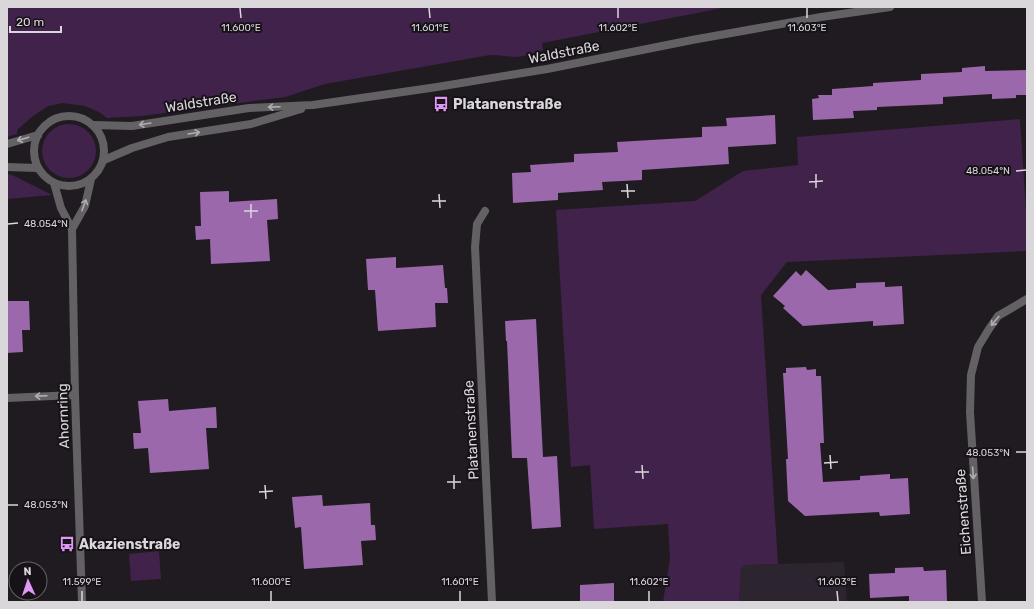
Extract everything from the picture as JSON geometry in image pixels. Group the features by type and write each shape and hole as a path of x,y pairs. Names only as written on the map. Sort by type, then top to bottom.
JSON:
{"street":[{"name":"Waldstraße","path":"7,144 38,135 46,125 57,118 69,116 82,118 93,125 132,126 249,108 313,105 547,69 692,40 890,7"},
{"name":"Waldstraße","path":"104,160 132,148 168,137 251,124 313,105"},
{"path":"38,135 34,146 34,157 38,168 45,177 54,183 63,186 73,186 82,184 91,179 99,171 104,160 105,151 103,141 99,132 93,125"},
{"path":"7,167 38,168"},
{"path":"72,229 85,206 91,179"},
{"name":"Ahornring","path":"54,183 61,208 72,229 75,395 82,602"},
{"name":"Platanenstraße","path":"486,211 477,224 475,247 492,602"},
{"name":"Eichenstraße","path":"982,602 970,412 971,375 978,347 989,328 998,316 1027,300"},
{"path":"7,398 75,395"}],"shaded area":[{"path":"7,7 728,7 542,43 543,50 528,55 514,57 490,55 325,84 285,97 142,116 107,118 99,112 85,106 63,103 48,106 33,116 17,130 17,134 7,137"},
{"path":"1020,119 1027,227 1027,251 787,262 761,295 778,564 746,565 741,569 739,602 663,602 670,559 668,524 594,529 590,465 571,467 556,210 695,201 743,171 798,165 797,137"},
{"path":"69,124 79,126 88,132 94,141 96,151 94,161 88,170 79,176 69,178 59,176 50,170 44,161 42,151 44,141 50,132 59,126"},
{"path":"10,174 52,195 7,199 7,175"},
{"path":"159,551 161,579 131,581 129,554"},
{"path":"844,562 847,602 739,602 741,569 746,565"}],"building":[{"path":"985,66 985,71 1027,70 1027,95 1016,95 1016,98 992,99 992,94 943,97 943,104 877,107 877,110 853,111 854,118 813,120 812,99 819,98 818,95 832,95 832,89 873,86 873,83 921,80 921,74 962,72 962,68"},
{"path":"775,115 776,144 728,147 729,164 642,170 642,180 602,182 603,190 558,193 558,200 513,203 512,173 531,172 530,165 574,162 574,154 618,152 617,142 702,137 702,127 727,126 726,118"},
{"path":"229,191 229,202 277,199 278,219 267,220 270,261 211,264 210,239 196,240 195,226 201,226 200,192"},
{"path":"396,257 396,268 443,265 448,303 435,303 436,327 378,331 375,290 368,290 366,259"},
{"path":"806,270 828,290 856,288 856,283 885,282 885,287 902,286 904,324 873,326 873,321 803,326 783,308 785,306 773,296 796,271 801,276"},
{"path":"7,301 29,301 30,330 22,330 23,352 7,353"},
{"path":"536,319 543,457 557,456 561,527 532,529 527,458 512,458 505,321"},
{"path":"806,367 807,370 816,369 816,376 821,376 824,443 820,443 823,482 860,480 860,476 890,474 890,479 908,478 910,514 880,516 879,512 805,516 788,501 786,459 788,459 783,373 786,373 786,368"},
{"path":"168,399 169,411 216,407 217,428 206,428 209,469 150,473 148,448 134,449 133,433 141,433 138,401"},
{"path":"322,495 323,506 370,503 371,525 375,525 376,540 361,541 363,565 304,569 301,527 295,528 292,497"},
{"path":"923,567 924,571 946,570 947,602 909,602 909,596 870,598 869,574 895,573 895,568"},
{"path":"614,583 614,602 580,602 580,585"}],"place":[{"name":"Platanenstraße","path":"441,104"},
{"name":"Akazienstraße","path":"67,544"}]}
